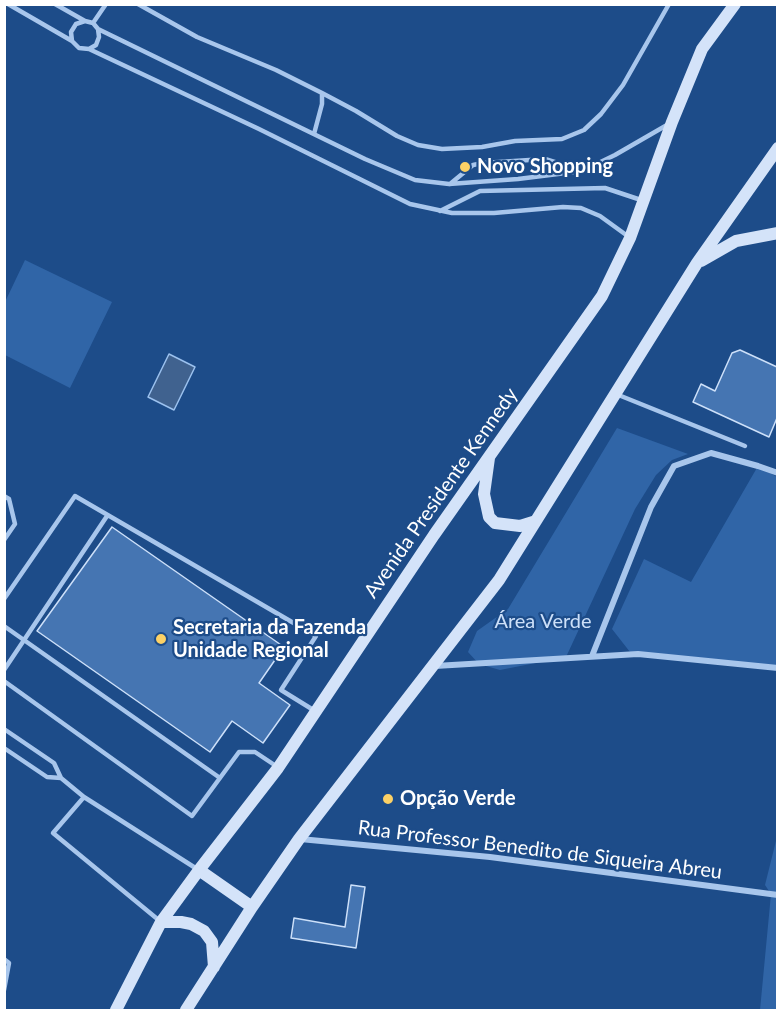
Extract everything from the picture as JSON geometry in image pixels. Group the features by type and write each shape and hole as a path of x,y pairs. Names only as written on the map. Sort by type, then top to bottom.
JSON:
{"main road":[{"name":"Avenida Presidente Kennedy","path":"116,1011 161,922 278,768 490,454 602,296 630,238 672,122 702,49 735,4"},
{"path":"186,1011 252,907 299,839 499,580 697,263 777,148"},
{"path":"697,263 736,241 777,233"},
{"path":"490,454 484,494 489,517 495,523 520,526 536,521"},
{"path":"199,870 252,907"},
{"path":"161,922 191,924 204,931 212,942 214,967"}],"street":[{"path":"592,656 651,507 674,466 711,453 758,465 777,473"},
{"path":"434,666 638,654 777,668"},
{"name":"Rua Professor Benedito de Siqueira Abreu","path":"299,839 490,856 777,895"}],"lane":[{"path":"8,4 72,41 79,48 89,49 259,129 410,204 452,213 581,208 600,216 630,238"},
{"path":"55,4 93,23 98,29 365,159 415,180 449,184 582,171 672,122"},
{"path":"93,23 106,4"},
{"path":"138,4 197,37 276,70 322,93 397,136 418,145 452,149 515,141 562,139 584,130 602,114 623,85 669,4"},
{"path":"72,41 71,32 76,24 85,21"},
{"path":"89,49 96,45 99,38 98,29"},
{"path":"314,134 322,104 322,93"},
{"path":"449,184 473,165 483,163 545,159 582,171"},
{"path":"440,211 480,191 605,188 644,201"},
{"path":"616,394 745,446"},
{"path":"4,496 9,499 15,524 4,540"},
{"path":"4,599 75,496 316,636 281,690 316,712"},
{"path":"4,670 107,516"},
{"path":"4,626 220,778"},
{"path":"4,681 192,816 239,752 255,752 278,768"},
{"path":"4,729 54,763 61,778 84,797 199,870"},
{"path":"4,747 47,777 61,778"},
{"path":"84,797 53,833 161,922"},
{"path":"4,959 9,963 4,990"}],"green space":[{"path":"25,260 112,302 70,388 5,355 5,302"},
{"name":"Área Verde","path":"617,428 688,454 672,460 656,475 635,509 566,657 500,670 479,664 468,652 477,631 508,609"},
{"name":"Área Verde","path":"758,466 777,477 777,668 630,652 612,629 644,559 691,582"},
{"path":"777,837 777,1010 760,1010 771,894 765,885"}],"shaded area":[{"path":"169,354 195,367 174,410 148,397"}],"building":[{"path":"740,350 777,367 777,418 769,437 693,402 701,384 715,391 732,353"},
{"name":"Secretaria da Fazenda Unidade Regional","path":"112,527 284,647 259,683 290,705 263,743 232,721 210,752 37,631"},
{"path":"351,885 365,887 356,948 291,938 294,918 345,927"}],"place":[{"name":"Novo Shopping","path":"465,167"},
{"name":"Secretaria da Fazenda Unidade Regional","path":"161,639"},
{"name":"Opção Verde","path":"388,799"}]}
